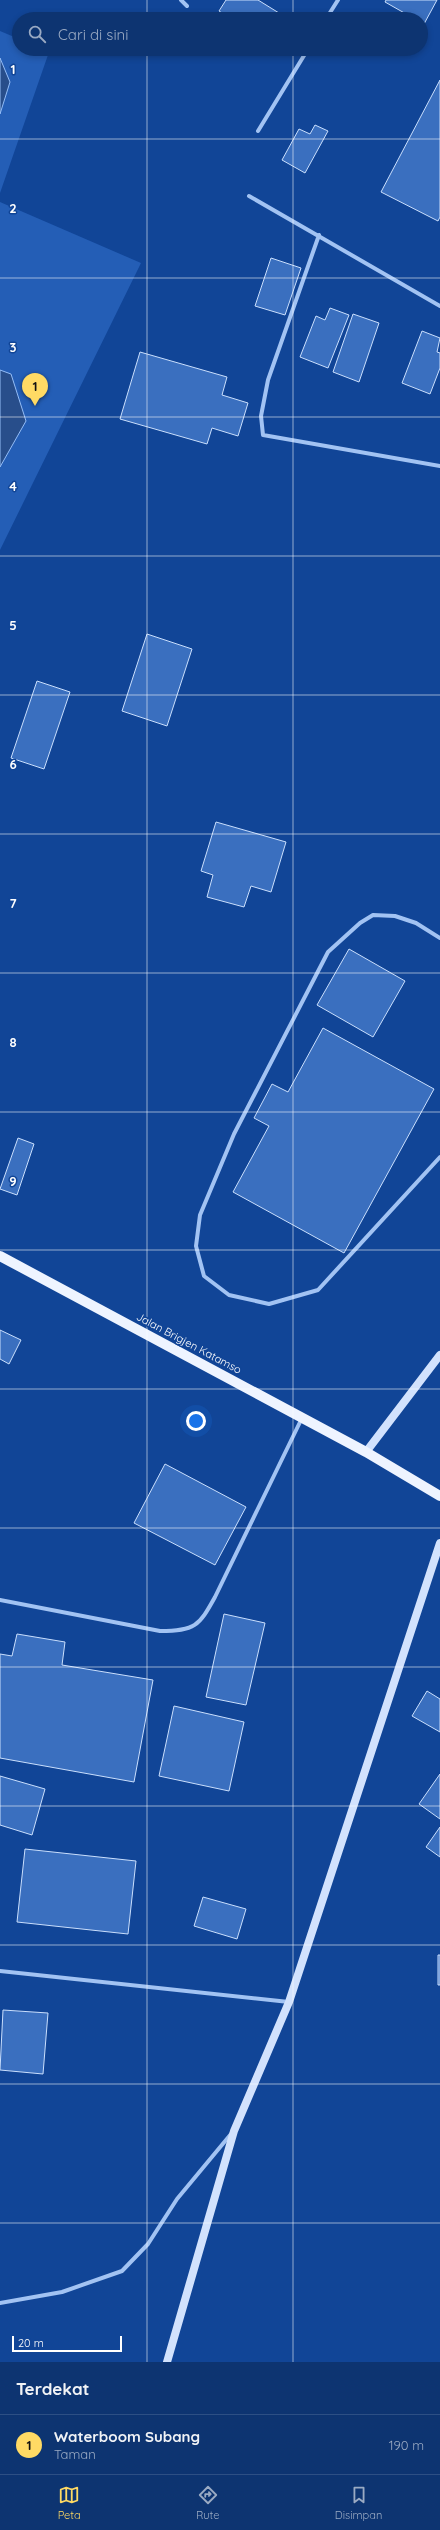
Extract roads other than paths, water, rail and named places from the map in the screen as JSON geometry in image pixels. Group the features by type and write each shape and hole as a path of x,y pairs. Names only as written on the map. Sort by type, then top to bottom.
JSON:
{"main road":[{"name":"Jalan Brigjen Katamso","path":"0,1256 366,1452 440,1496"}],"street":[{"path":"182,0 187,6"},
{"path":"330,12 338,0"},
{"path":"258,131 304,56"},
{"path":"249,196 440,306"},
{"path":"319,235 268,380 261,416 263,435 440,466"},
{"path":"440,938 416,922 395,916 373,915 360,922 328,952 234,1134 200,1215 196,1246 204,1276 229,1295 269,1304 318,1290 440,1157"},
{"path":"366,1452 440,1355"},
{"path":"0,1600 160,1631 174,1631 196,1625 202,1621 215,1597 302,1418"},
{"path":"167,2362 234,2131 290,2002 440,1544"},
{"path":"0,1971 290,2002"},
{"path":"0,2303 62,2292 122,2271 148,2244 177,2199 234,2131"}],"place":[{"name":"Waterboom Subang","path":"35,406"}]}
